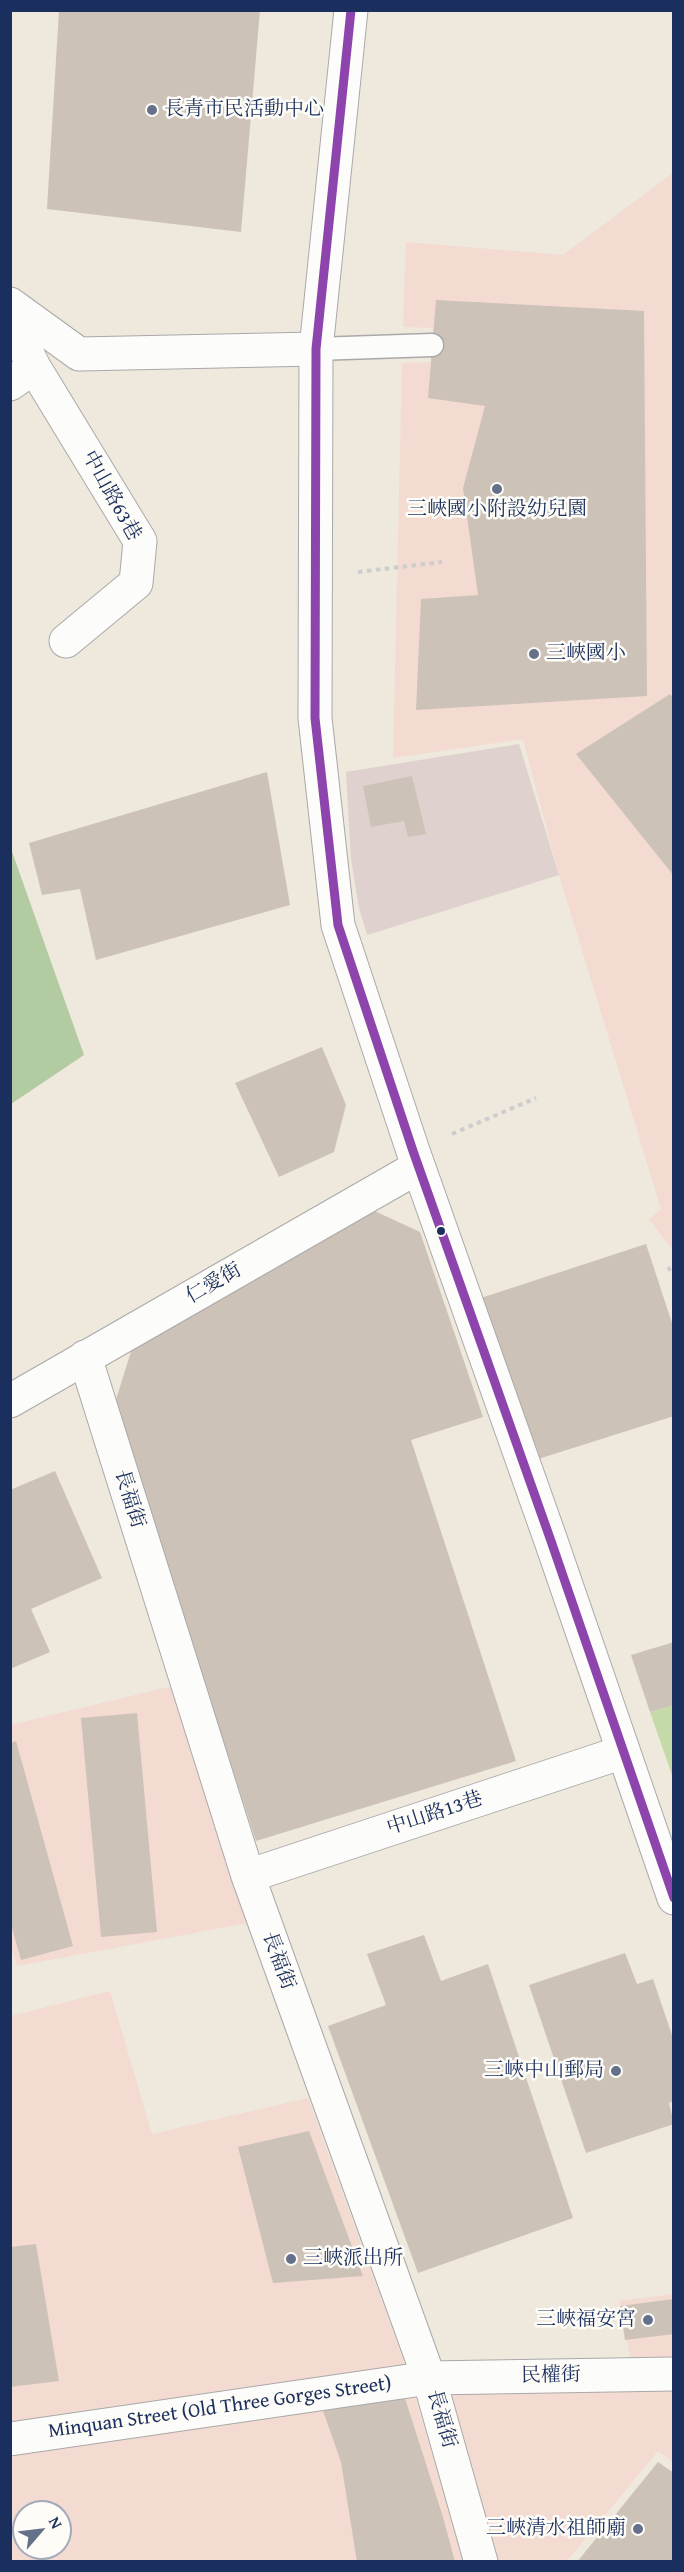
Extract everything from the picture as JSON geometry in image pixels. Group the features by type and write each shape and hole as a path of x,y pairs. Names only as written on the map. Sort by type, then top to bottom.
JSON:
{"street":[{"path":"351,10 316,349 315,718 338,925 416,1159 674,1898"},
{"path":"16,309 79,354 316,349"},
{"name":"中山路63巷","path":"16,309 22,343 22,375 140,541 136,584 66,641"},
{"name":"仁愛街","path":"10,1401 416,1159"},
{"name":"長福街","path":"85,1357 248,1876 429,2378 481,2562"},
{"name":"中山路13巷","path":"248,1876 623,1752"},
{"name":"民權街","path":"429,2378 674,2374"},
{"name":"Minquan Street (Old Three Gorges Street)","path":"10,2439 429,2378"}],"lane":[{"path":"316,349 432,345"}],"path":[{"path":"315,577 442,562"},
{"path":"416,1159 536,1098"},
{"path":"668,1267 674,1276"}],"shaded area":[{"name":"三峽國小","path":"673,173 673,1251 649,1219 661,1209 559,875 523,739 393,758 402,363 431,362 433,328 403,327 406,242 563,255"},
{"path":"519,744 559,875 367,935 359,908 351,859 346,772"},
{"path":"177,1685 253,1922 17,1966 10,1945 10,1725"},
{"path":"110,1991 152,2134 308,2098 403,2359 465,2561 11,2562 11,2016"},
{"path":"673,2294 673,2462 658,2451 567,2561 491,2561 439,2390 637,2388 619,2301"}],"green space":[{"path":"10,846 84,1055 11,1104 10,1104"},
{"path":"673,1705 673,1778 650,1712"}],"building":[{"name":"長青市民活動中心","path":"59,10 260,10 241,232 47,209"},
{"path":"436,300 644,311 647,696 416,710 421,599 478,595 463,488 485,406 428,398"},
{"path":"670,694 674,698 674,876 576,754"},
{"path":"267,772 290,905 96,960 80,889 42,895 29,843"},
{"path":"412,776 426,834 408,837 404,821 371,827 363,786"},
{"path":"322,1047 346,1105 334,1152 279,1177 235,1083"},
{"path":"368,1208 420,1232 483,1417 411,1440 516,1761 256,1841 114,1406 133,1345"},
{"path":"646,1244 674,1329 674,1416 535,1460 481,1298"},
{"path":"55,1471 102,1578 31,1609 50,1652 10,1669 10,1490"},
{"path":"674,1642 674,1705 650,1712 631,1655"},
{"path":"137,1713 157,1932 101,1937 81,1718"},
{"path":"16,1741 73,1946 21,1960 10,1921 10,1743"},
{"path":"424,1935 441,1981 488,1964 573,2218 418,2273 328,2026 386,2005 367,1954"},
{"name":"三峽中山郵局","path":"625,1953 637,1984 653,1979 674,2041 674,2101 669,2103 674,2124 586,2153 529,1985"},
{"path":"309,2131 363,2276 273,2283 238,2147"},
{"path":"36,2244 59,2381 10,2387 10,2247"},
{"name":"三峽福安宮","path":"674,2299 674,2334 625,2340 620,2306"},
{"path":"403,2392 455,2562 357,2562 341,2462 321,2405"},
{"name":"三峽清水祖師廟","path":"658,2462 674,2473 674,2562 577,2562"}],"transit line":[{"path":"351,10 316,349 315,718 338,925 413,1151 674,1898"}],"place":[{"name":"長青市民活動中心","path":"152,110"},
{"name":"三峽國小附設幼兒園","path":"497,489"},
{"name":"三峽國小","path":"534,654"},
{"name":"三峽中山郵局","path":"616,2071"},
{"name":"三峽派出所","path":"291,2259"},
{"name":"三峽福安宮","path":"648,2320"},
{"name":"三峽清水祖師廟","path":"638,2529"}]}
